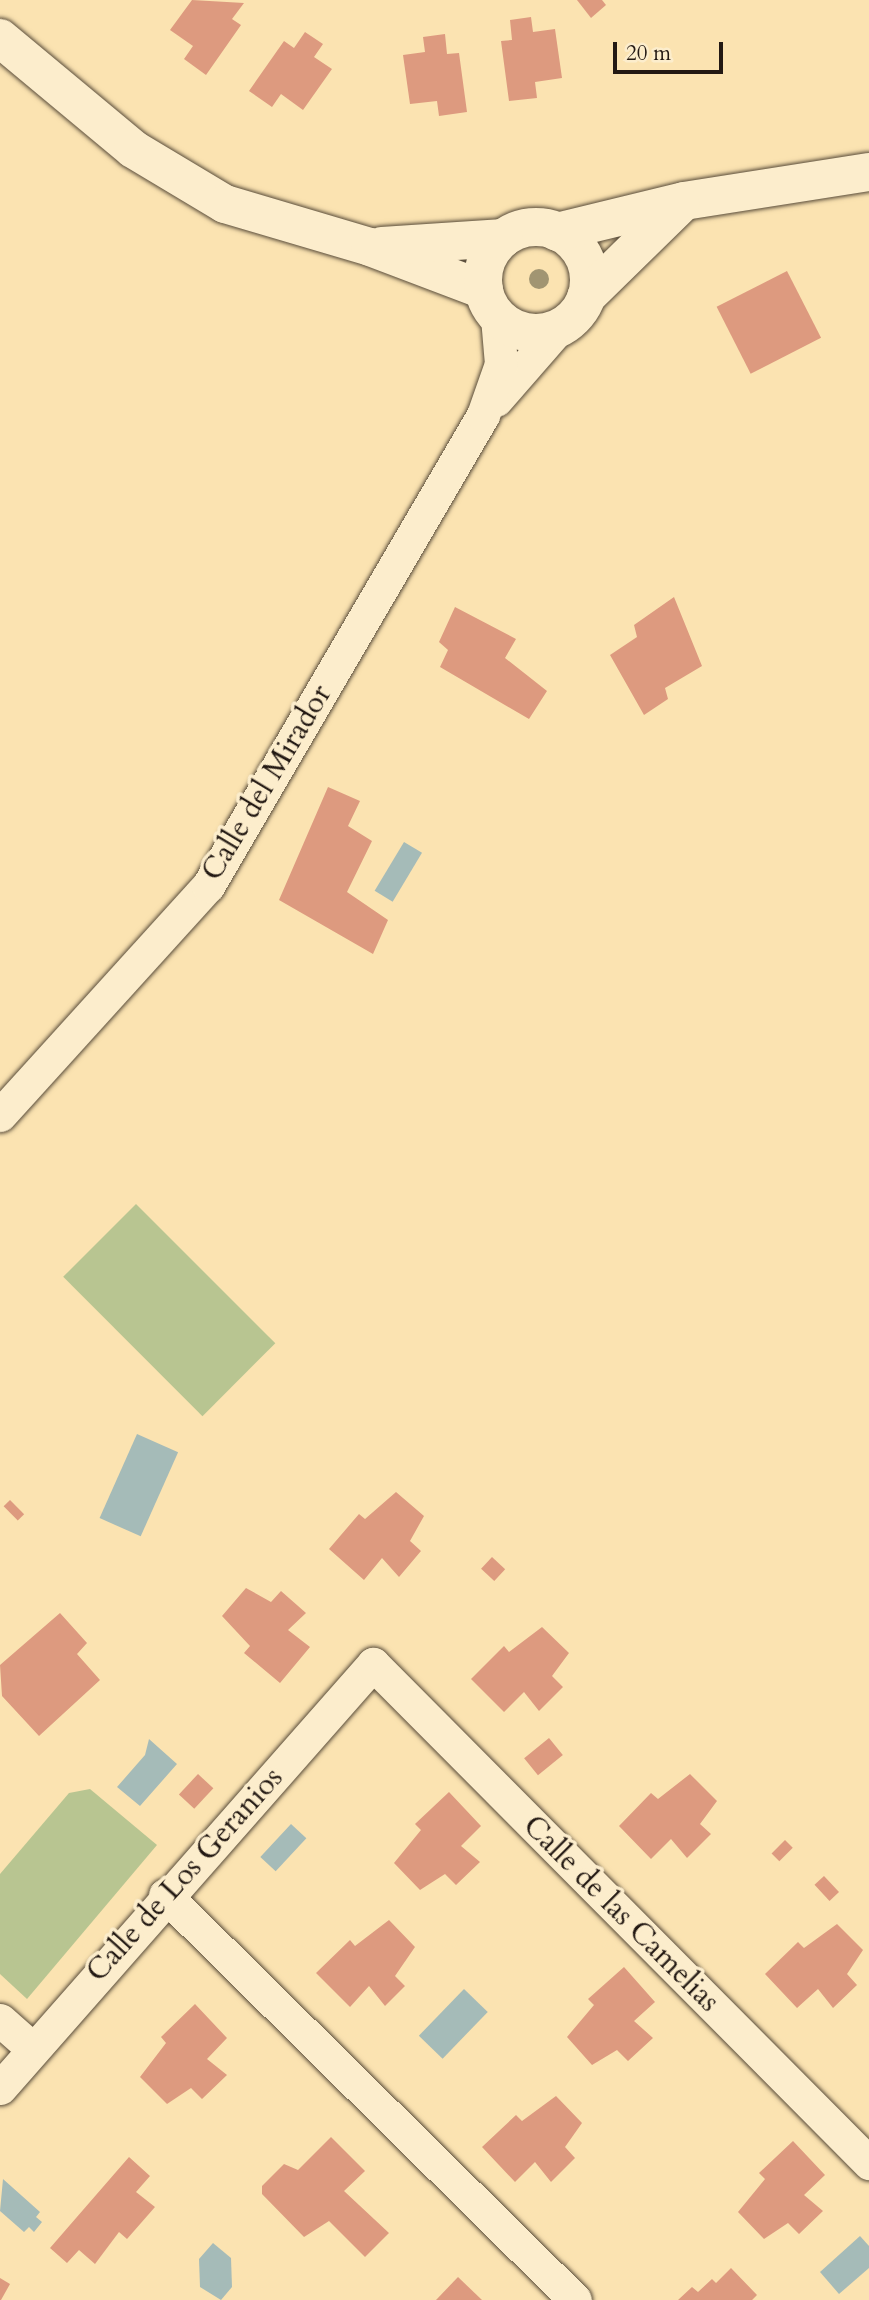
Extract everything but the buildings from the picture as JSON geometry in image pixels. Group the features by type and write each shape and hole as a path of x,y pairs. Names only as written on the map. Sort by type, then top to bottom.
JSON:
{"street":[{"path":"0,38 133,149 225,204 370,247 490,303 526,333 558,329 586,297 684,201"},
{"path":"370,247 504,238 529,228 557,232 684,201 869,173"},
{"path":"557,232 587,266 586,297"},
{"path":"490,303 491,253 504,238"},
{"name":"Calle del Mirador","path":"483,415 501,364 490,303"},
{"name":"Calle del Mirador","path":"0,1115 208,886 483,415 558,329"},
{"name":"Calle de Los Geranios","path":"0,2088 165,1895 373,1664"},
{"name":"Calle de las Camelias","path":"373,1664 869,2163"},
{"path":"165,1895 575,2300"},
{"path":"0,2020 33,2049"}],"green space":[{"path":"136,1204 275,1343 202,1416 63,1277"},
{"path":"90,1789 157,1845 27,1999 0,1974 0,1874 69,1793"}],"water":[{"path":"404,842 422,853 393,902 375,891"},
{"path":"137,1434 178,1452 141,1536 100,1518"},
{"path":"149,1739 177,1764 140,1806 117,1787 145,1755"},
{"path":"291,1824 306,1838 276,1871 260,1857"},
{"path":"464,1989 488,2012 443,2059 419,2036"},
{"path":"3,2179 40,2212 36,2217 42,2222 34,2232 29,2227 24,2232 0,2211"},
{"path":"860,2236 869,2246 869,2268 839,2294 820,2272"},
{"path":"213,2243 231,2258 232,2287 221,2300 200,2287 199,2259"}]}
